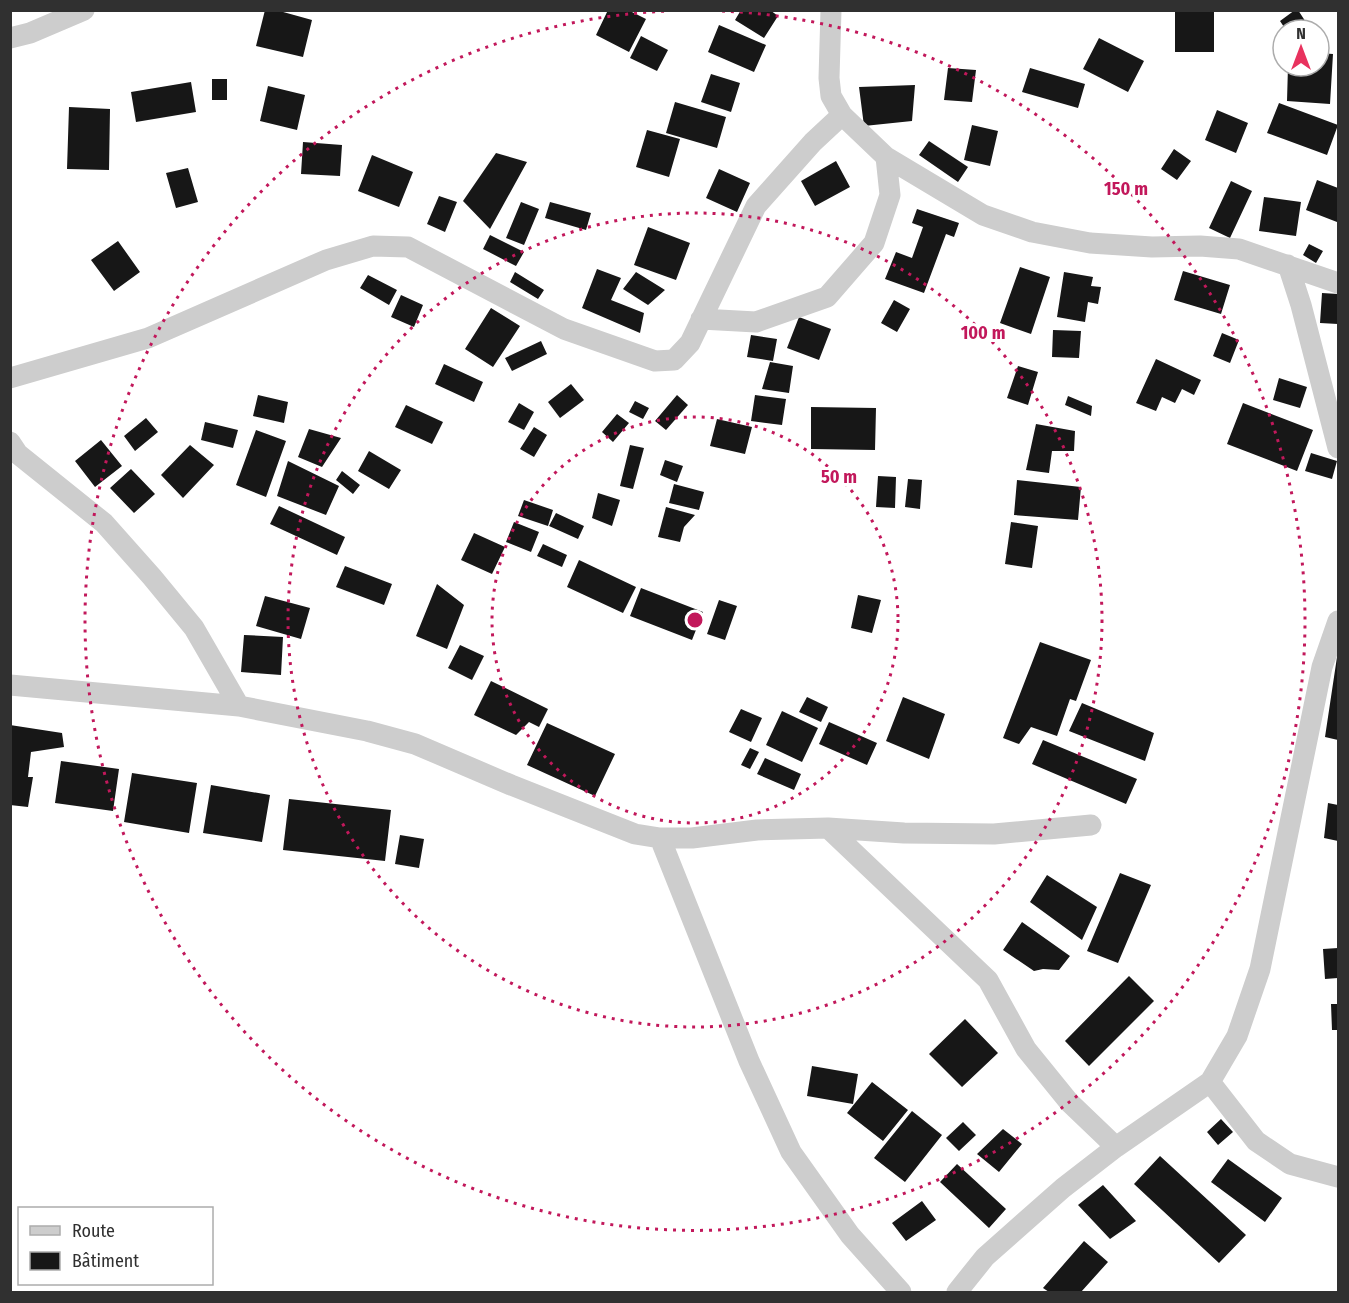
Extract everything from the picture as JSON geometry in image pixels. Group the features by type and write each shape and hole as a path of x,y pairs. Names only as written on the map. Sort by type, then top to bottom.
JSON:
{"street":[{"path":"10,38 30,33 84,10"},
{"path":"831,10 829,78 831,96 842,114 886,157 983,215 1032,232 1090,243 1239,249 1338,284"},
{"path":"10,378 148,338 326,260 373,246 408,247 564,329 655,361 674,360 690,343 756,206 813,142 842,114"},
{"path":"701,319 756,322 827,297 874,243 890,195 886,157"},
{"path":"1288,265 1301,305 1338,448"},
{"path":"10,441 18,454 104,523 152,577 194,628 239,706"},
{"path":"957,1293 985,1257 1063,1188 1116,1147 1210,1082 1238,1036 1260,969 1322,667 1338,621"},
{"path":"10,685 239,706 367,731 415,744 635,834 660,838 692,838 757,830 828,828 904,833 994,834 1091,825"},
{"path":"828,828 988,980 1026,1049 1069,1102 1116,1147"},
{"path":"660,838 749,1061 791,1152 850,1234 901,1293"},
{"path":"1210,1082 1256,1141 1290,1164 1338,1177"}],"building":[{"path":"265,10 276,10 312,20 303,57 256,46"},
{"path":"608,10 628,10 646,19 629,52 596,35"},
{"path":"741,10 770,10 778,16 764,38 735,20"},
{"path":"1175,10 1214,10 1214,52 1175,52"},
{"path":"1298,10 1303,18 1284,18"},
{"path":"719,25 766,45 754,72 708,52"},
{"path":"641,36 668,50 657,71 630,58"},
{"path":"1099,38 1144,61 1128,92 1083,69"},
{"path":"1331,54 1333,54 1330,104 1287,101 1288,78 1331,78"},
{"path":"948,68 976,70 972,102 944,100"},
{"path":"1030,68 1085,84 1078,108 1022,92"},
{"path":"711,74 740,83 731,112 701,102"},
{"path":"212,79 227,79 227,100 212,100"},
{"path":"191,82 196,112 136,122 131,92"},
{"path":"915,85 912,121 864,126 859,87"},
{"path":"268,86 305,95 297,130 260,121"},
{"path":"675,102 726,117 717,148 666,133"},
{"path":"1279,103 1338,125 1327,155 1267,133"},
{"path":"69,107 110,109 109,170 67,169"},
{"path":"1217,110 1248,123 1236,153 1205,140"},
{"path":"972,125 998,131 990,166 964,160"},
{"path":"647,130 680,139 669,177 636,167"},
{"path":"929,141 968,167 958,182 919,155"},
{"path":"303,142 342,145 340,176 301,174"},
{"path":"1174,149 1191,161 1177,180 1161,169"},
{"path":"496,153 527,162 490,229 463,201"},
{"path":"372,155 413,172 399,207 358,191"},
{"path":"836,161 850,187 815,206 801,181"},
{"path":"188,168 198,202 176,208 166,173"},
{"path":"719,169 750,183 737,212 706,198"},
{"path":"1317,180 1338,188 1337,222 1306,210"},
{"path":"1231,181 1252,191 1230,238 1209,228"},
{"path":"439,196 457,202 445,232 427,224"},
{"path":"1264,197 1301,202 1296,236 1259,231"},
{"path":"521,202 539,209 524,245 506,238"},
{"path":"550,202 591,213 586,230 545,218"},
{"path":"917,209 959,223 954,237 946,234 924,293 885,279 896,252 912,258 923,227 912,223"},
{"path":"648,227 690,243 676,280 634,265"},
{"path":"490,235 524,252 516,266 483,249"},
{"path":"118,241 140,272 114,291 91,260"},
{"path":"1309,244 1323,251 1316,263 1303,255"},
{"path":"1020,267 1050,277 1031,334 1000,323"},
{"path":"597,269 621,278 611,300 644,313 640,333 582,308"},
{"path":"1183,271 1230,285 1221,314 1174,300"},
{"path":"515,272 544,290 538,299 510,282"},
{"path":"636,272 665,290 648,305 623,289"},
{"path":"1064,272 1093,277 1091,286 1101,287 1098,304 1088,302 1085,322 1057,317"},
{"path":"368,275 397,290 389,305 360,288"},
{"path":"1322,293 1338,294 1338,324 1320,323"},
{"path":"401,295 423,305 414,327 391,317"},
{"path":"894,300 910,309 897,332 881,323"},
{"path":"491,308 520,326 493,367 465,349"},
{"path":"799,317 831,329 819,360 787,348"},
{"path":"1053,330 1081,331 1079,358 1052,357"},
{"path":"1222,333 1239,340 1230,363 1213,356"},
{"path":"751,335 777,339 773,361 747,357"},
{"path":"541,341 547,354 512,371 505,358"},
{"path":"1156,359 1201,380 1194,395 1182,389 1175,403 1162,397 1156,411 1136,403"},
{"path":"770,362 793,366 789,393 762,389"},
{"path":"444,364 483,382 474,402 435,384"},
{"path":"1018,366 1038,372 1028,405 1007,398"},
{"path":"1279,378 1307,387 1300,408 1273,400"},
{"path":"571,384 584,400 560,418 548,402"},
{"path":"258,395 288,402 284,423 253,416"},
{"path":"677,395 688,405 666,430 655,421"},
{"path":"755,395 786,399 782,425 751,421"},
{"path":"1068,396 1092,406 1091,416 1065,405"},
{"path":"635,401 649,408 643,419 629,412"},
{"path":"519,403 534,412 524,430 508,422"},
{"path":"1243,403 1313,430 1297,471 1227,444"},
{"path":"406,405 443,422 432,444 395,427"},
{"path":"811,407 876,408 875,450 811,449"},
{"path":"617,414 629,423 613,442 602,432"},
{"path":"146,418 158,432 135,451 124,436"},
{"path":"717,419 752,427 745,454 710,446"},
{"path":"205,422 238,430 233,448 201,440"},
{"path":"1036,424 1075,431 1074,451 1052,451 1049,473 1026,470"},
{"path":"534,427 547,435 534,457 520,449"},
{"path":"309,429 341,438 322,467 298,457"},
{"path":"256,430 286,441 266,497 236,485"},
{"path":"101,440 122,466 95,487 75,461"},
{"path":"190,445 214,465 183,498 161,475"},
{"path":"630,445 644,448 633,489 620,486"},
{"path":"369,451 401,470 389,489 358,471"},
{"path":"1311,453 1337,461 1332,479 1305,471"},
{"path":"665,460 683,466 677,482 660,475"},
{"path":"288,461 339,486 326,515 277,496"},
{"path":"131,469 155,494 134,513 110,488"},
{"path":"342,471 360,485 353,494 336,480"},
{"path":"878,476 896,477 895,508 876,507"},
{"path":"908,479 922,480 920,509 905,507"},
{"path":"1017,480 1081,487 1078,520 1014,515"},
{"path":"674,484 704,492 699,510 669,503"},
{"path":"598,493 620,500 612,526 592,518"},
{"path":"524,500 553,510 548,526 518,516"},
{"path":"279,506 345,537 337,555 270,524"},
{"path":"666,507 695,515 684,527 680,542 658,537"},
{"path":"556,513 584,526 578,539 549,526"},
{"path":"514,522 539,532 531,552 506,542"},
{"path":"1011,522 1038,526 1032,568 1005,564"},
{"path":"474,533 505,547 492,574 461,560"},
{"path":"543,544 567,555 562,567 537,556"},
{"path":"579,560 636,587 623,613 567,587"},
{"path":"345,566 392,584 384,605 336,587"},
{"path":"437,584 464,605 447,649 416,636"},
{"path":"641,588 703,612 692,640 630,616"},
{"path":"858,595 881,600 872,633 851,628"},
{"path":"265,596 310,608 301,639 256,626"},
{"path":"719,600 737,606 725,640 707,634"},
{"path":"244,635 283,637 281,675 241,672"},
{"path":"1040,642 1091,660 1076,701 1070,699 1057,736 1031,727 1019,744 1003,738"},
{"path":"460,645 484,656 472,680 448,668"},
{"path":"1338,657 1338,740 1325,737"},
{"path":"491,681 548,709 539,727 529,722 516,735 474,715"},
{"path":"807,697 828,707 821,722 799,712"},
{"path":"903,697 945,714 929,759 886,741"},
{"path":"1082,703 1154,733 1145,761 1069,731"},
{"path":"741,709 762,718 751,742 729,732"},
{"path":"782,711 818,728 802,762 766,745"},
{"path":"829,722 877,743 867,765 819,744"},
{"path":"547,723 615,754 595,796 527,765"},
{"path":"10,725 62,733 64,747 31,752 28,777 33,777 28,807 10,805"},
{"path":"1043,740 1137,779 1126,804 1032,764"},
{"path":"750,748 759,752 750,769 741,765"},
{"path":"765,758 801,774 794,790 757,774"},
{"path":"61,761 119,769 113,811 55,803"},
{"path":"132,773 197,783 189,833 124,822"},
{"path":"211,785 270,795 262,842 203,833"},
{"path":"289,799 391,810 385,861 283,850"},
{"path":"1328,803 1338,805 1338,841 1324,838"},
{"path":"400,835 424,839 419,868 395,864"},
{"path":"1120,873 1151,885 1118,963 1087,951"},
{"path":"1047,875 1097,907 1082,940 1030,902"},
{"path":"1022,922 1070,956 1059,970 1034,971 1003,950"},
{"path":"1338,948 1338,978 1325,979 1323,949"},
{"path":"1129,976 1154,1001 1089,1066 1065,1041"},
{"path":"1331,1004 1338,1004 1338,1030 1332,1030"},
{"path":"965,1019 998,1053 962,1087 929,1054"},
{"path":"812,1066 858,1074 853,1104 807,1096"},
{"path":"872,1082 908,1110 883,1141 847,1113"},
{"path":"912,1111 942,1135 905,1182 874,1158"},
{"path":"1221,1119 1233,1132 1218,1145 1207,1132"},
{"path":"963,1122 976,1135 959,1151 946,1138"},
{"path":"1003,1129 1022,1144 999,1172 977,1154"},
{"path":"1160,1156 1246,1235 1219,1263 1134,1184"},
{"path":"1228,1159 1282,1198 1265,1222 1211,1182"},
{"path":"957,1164 1006,1209 989,1228 940,1182"},
{"path":"1103,1185 1136,1221 1110,1239 1078,1205"},
{"path":"922,1201 936,1220 906,1241 892,1223"},
{"path":"1084,1241 1108,1262 1081,1292 1049,1292 1043,1288"}]}
